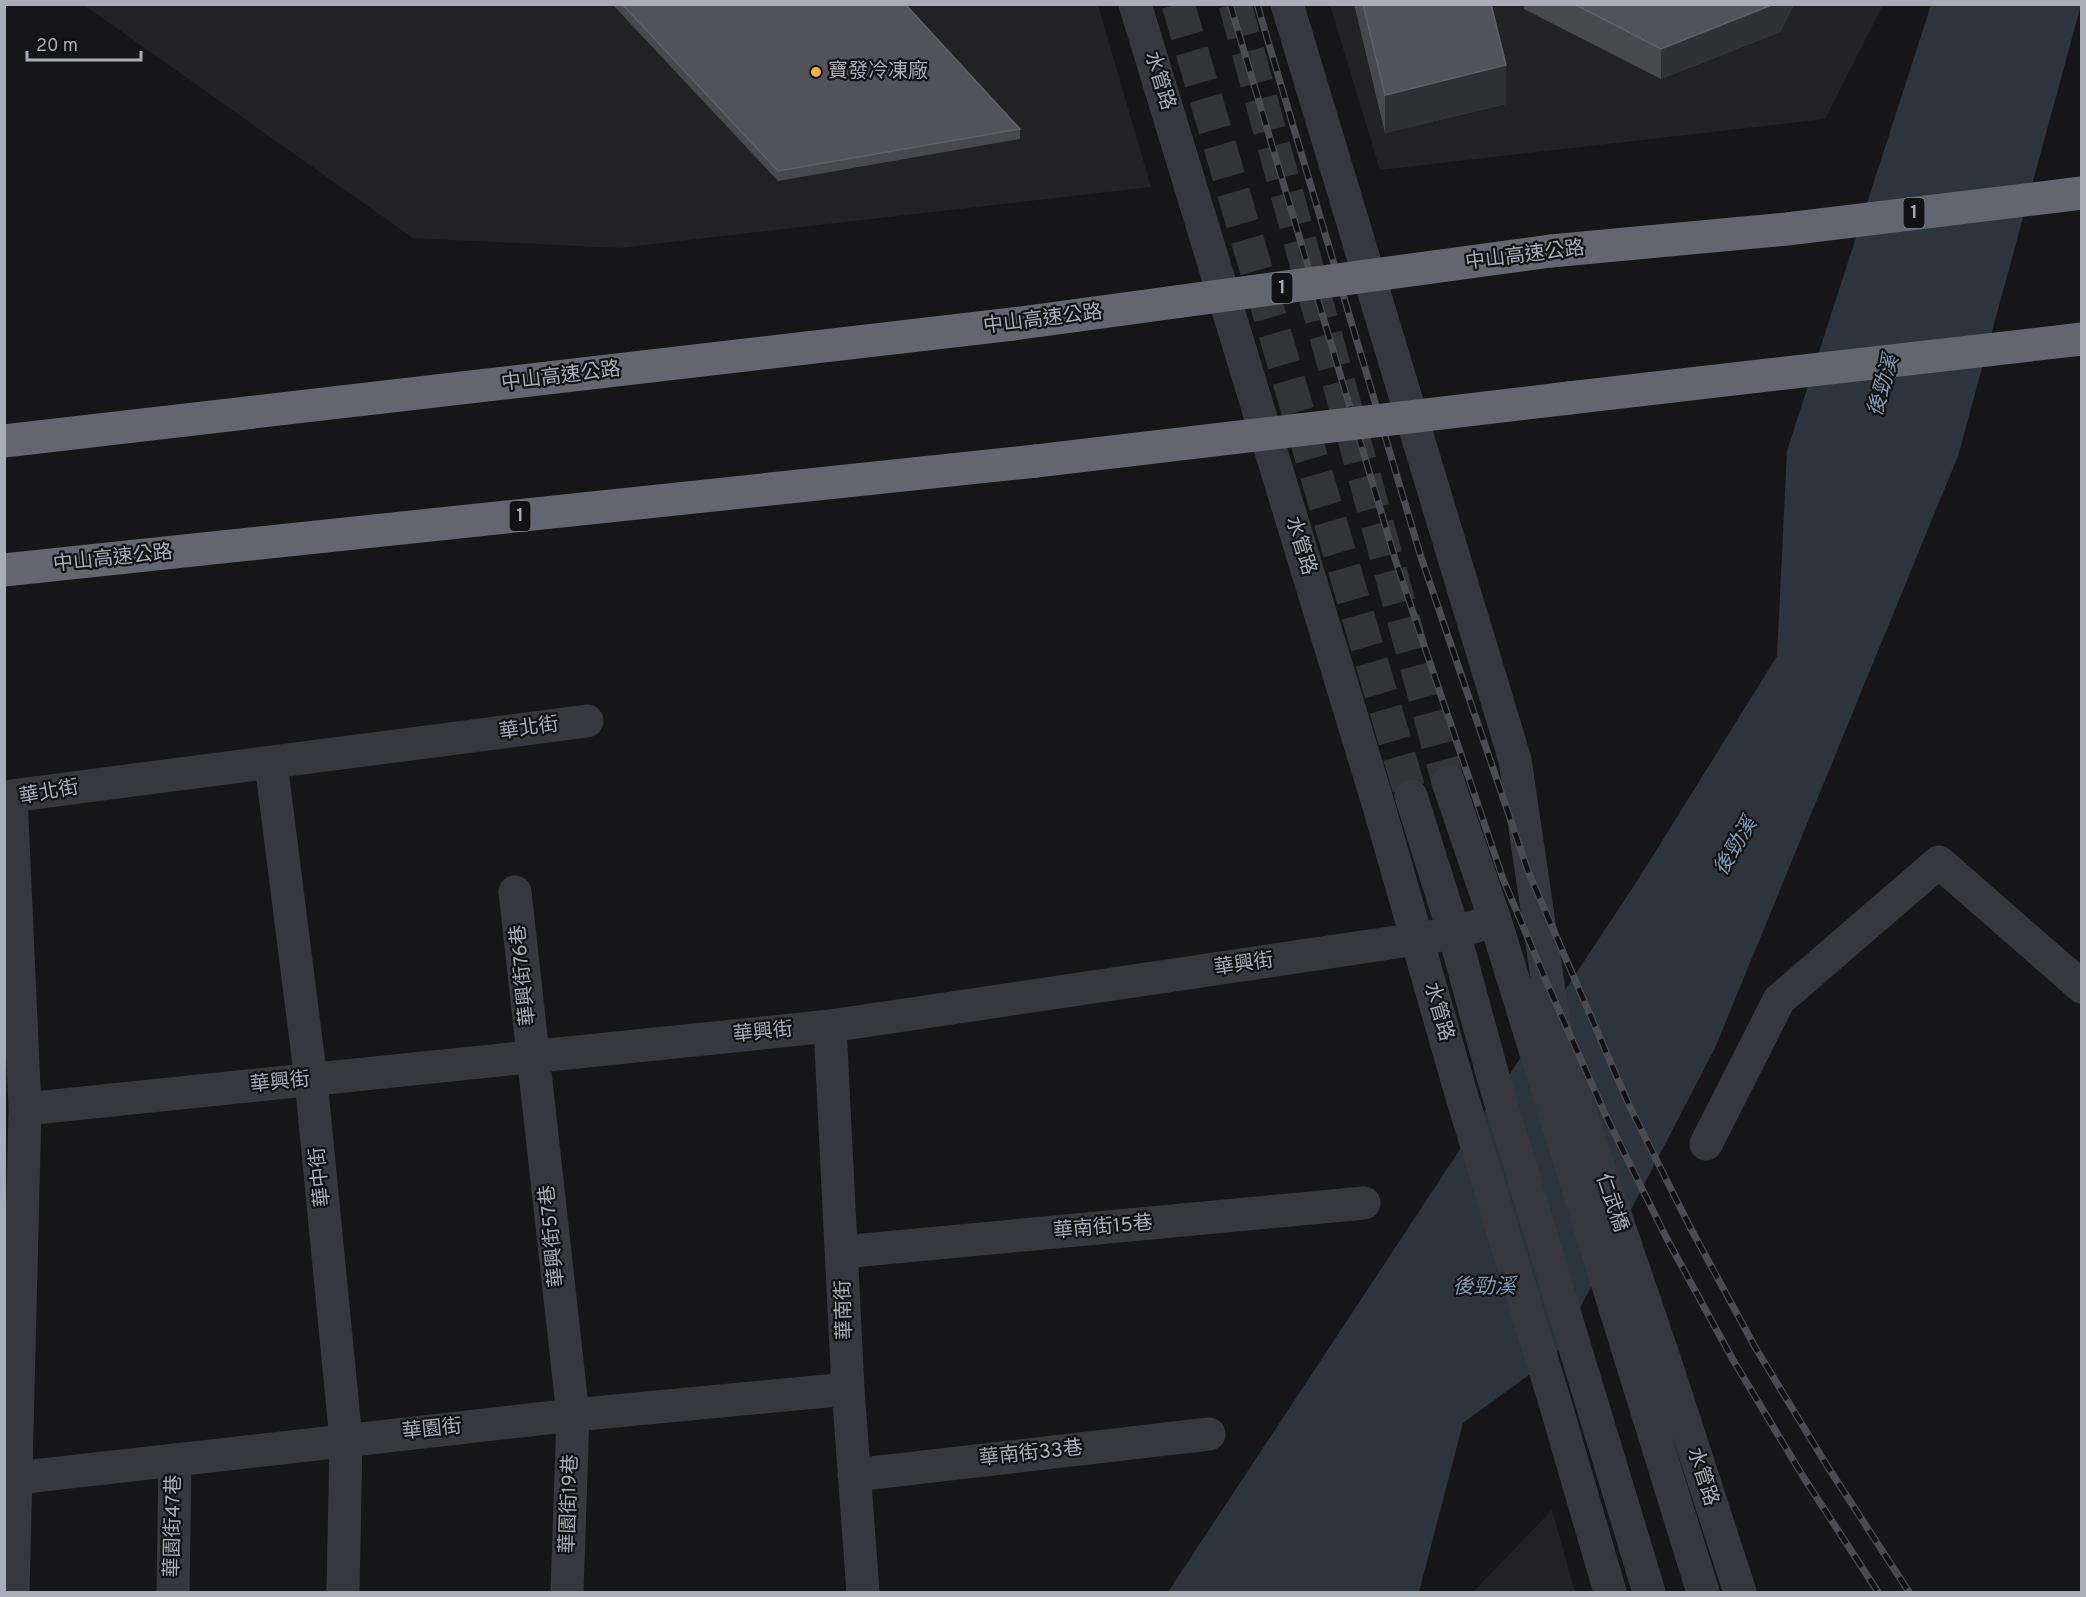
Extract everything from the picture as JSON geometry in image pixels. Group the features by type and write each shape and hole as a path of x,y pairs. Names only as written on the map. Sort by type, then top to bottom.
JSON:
{"highway":[{"name":"中山高速公路","path":"4,441 1013,324 1551,251 1787,229 2082,193"},
{"name":"中山高速公路","path":"4,570 1036,461 2082,339"}],"street":[{"name":"水管路","path":"1135,4 1378,803 1460,1090 1610,1593"},
{"path":"1287,4 1515,760 1548,1054"},
{"name":"華北街","path":"13,1593 25,1109 11,796 587,721"},
{"name":"華中街","path":"271,763 311,1080 346,1440 343,1593"},
{"path":"1448,782 1495,920 1548,1054"},
{"name":"水管路","path":"1412,796 1454,933 1494,1080 1649,1593"},
{"path":"1706,1144 1779,1000 1939,862 2082,987"},
{"name":"華興街76巷","path":"515,892 533,1057"},
{"name":"華興街","path":"25,1109 830,1026 1417,939 1454,933 1495,920"},
{"name":"華南街","path":"830,1026 848,1389 863,1593"},
{"name":"仁武橋","path":"1548,1054 1650,1368"},
{"name":"華興街57巷","path":"533,1057 573,1415"},
{"name":"華南街15巷","path":"842,1252 1364,1203"},
{"name":"水管路","path":"1650,1368 1703,1593"},
{"name":"水管路","path":"1650,1368 1740,1593"},
{"name":"華園街","path":"16,1478 573,1415 848,1389"},
{"name":"華園街19巷","path":"567,1593 573,1415"},
{"name":"華南街33巷","path":"854,1474 1209,1434"},
{"name":"華園街47巷","path":"174,1593 175,1460"}],"shaded area":[{"path":"84,5 1098,5 1151,187 619,248 413,238"},
{"path":"1330,5 1883,5 1825,119 1380,170"},
{"path":"1552,1510 1575,1592 1473,1592"}],"water":[{"name":"後勁溪","path":"1931,5 2081,5 1958,456 1715,1048 1555,1356 1463,1423 1419,1592 1168,1592 1641,875 1777,656 1787,451"}],"building":[{"name":"寶發冷凍廠","path":"622,4 905,4 1020,129 778,171"},
{"path":"1363,4 1491,4 1506,65 1385,95"},
{"path":"1574,4 1774,4 1661,49"}],"tunnel":[{"path":"1178,4 1411,796"},
{"path":"1235,4 1448,782"}],"railway":[{"path":"1230,4 1396,562 1503,879 1606,1116 1667,1239 1733,1360 1804,1478 1878,1592"},
{"path":"1257,4 1420,554 1528,871 1629,1105 1690,1227 1755,1347 1826,1464 1909,1592"}],"place":[{"name":"寶發冷凍廠","path":"816,72"}]}
